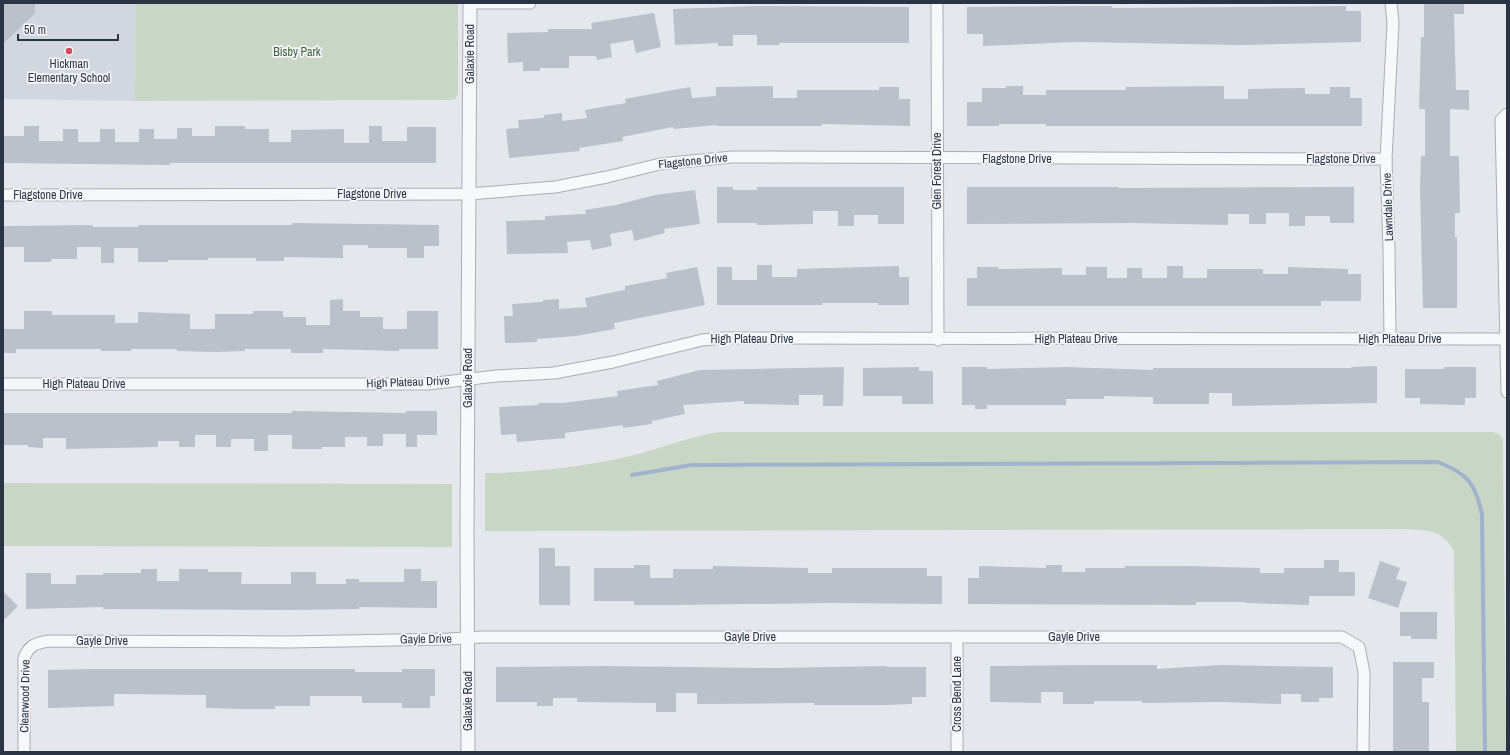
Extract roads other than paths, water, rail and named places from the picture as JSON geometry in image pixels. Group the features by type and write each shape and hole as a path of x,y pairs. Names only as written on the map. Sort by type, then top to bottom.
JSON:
{"street":[{"path":"470,3 530,3"},
{"name":"Galaxie Road","path":"468,752 470,3"},
{"name":"Glen Forest Drive","path":"938,3 938,340"},
{"name":"Lawndale Drive","path":"1390,339 1386,159 1393,23 1391,3"},
{"path":"1507,114 1501,120 1507,392"},
{"name":"Flagstone Drive","path":"3,195 469,194 555,187 607,177 660,164 696,159 732,157 938,159 1386,159"},
{"name":"High Plateau Drive","path":"3,384 421,384 554,372 580,368 613,362 702,340 1505,339"},
{"name":"Cross Bend Lane","path":"957,637 957,752"},
{"name":"Gayle Drive","path":"34,644 49,641 289,642 468,638 1342,637 1359,647 1364,672 1363,752"},
{"name":"Clearwood Drive","path":"24,752 24,658 27,650 34,644"}],"waterway":[{"path":"632,475 692,465 1438,462 1457,471 1469,481 1476,494 1482,514 1485,752"}],"place":[{"name":"Hickman Elementary School","path":"69,51"}],"park label":[{"name":"Bisby Park","path":"297,52"}]}
